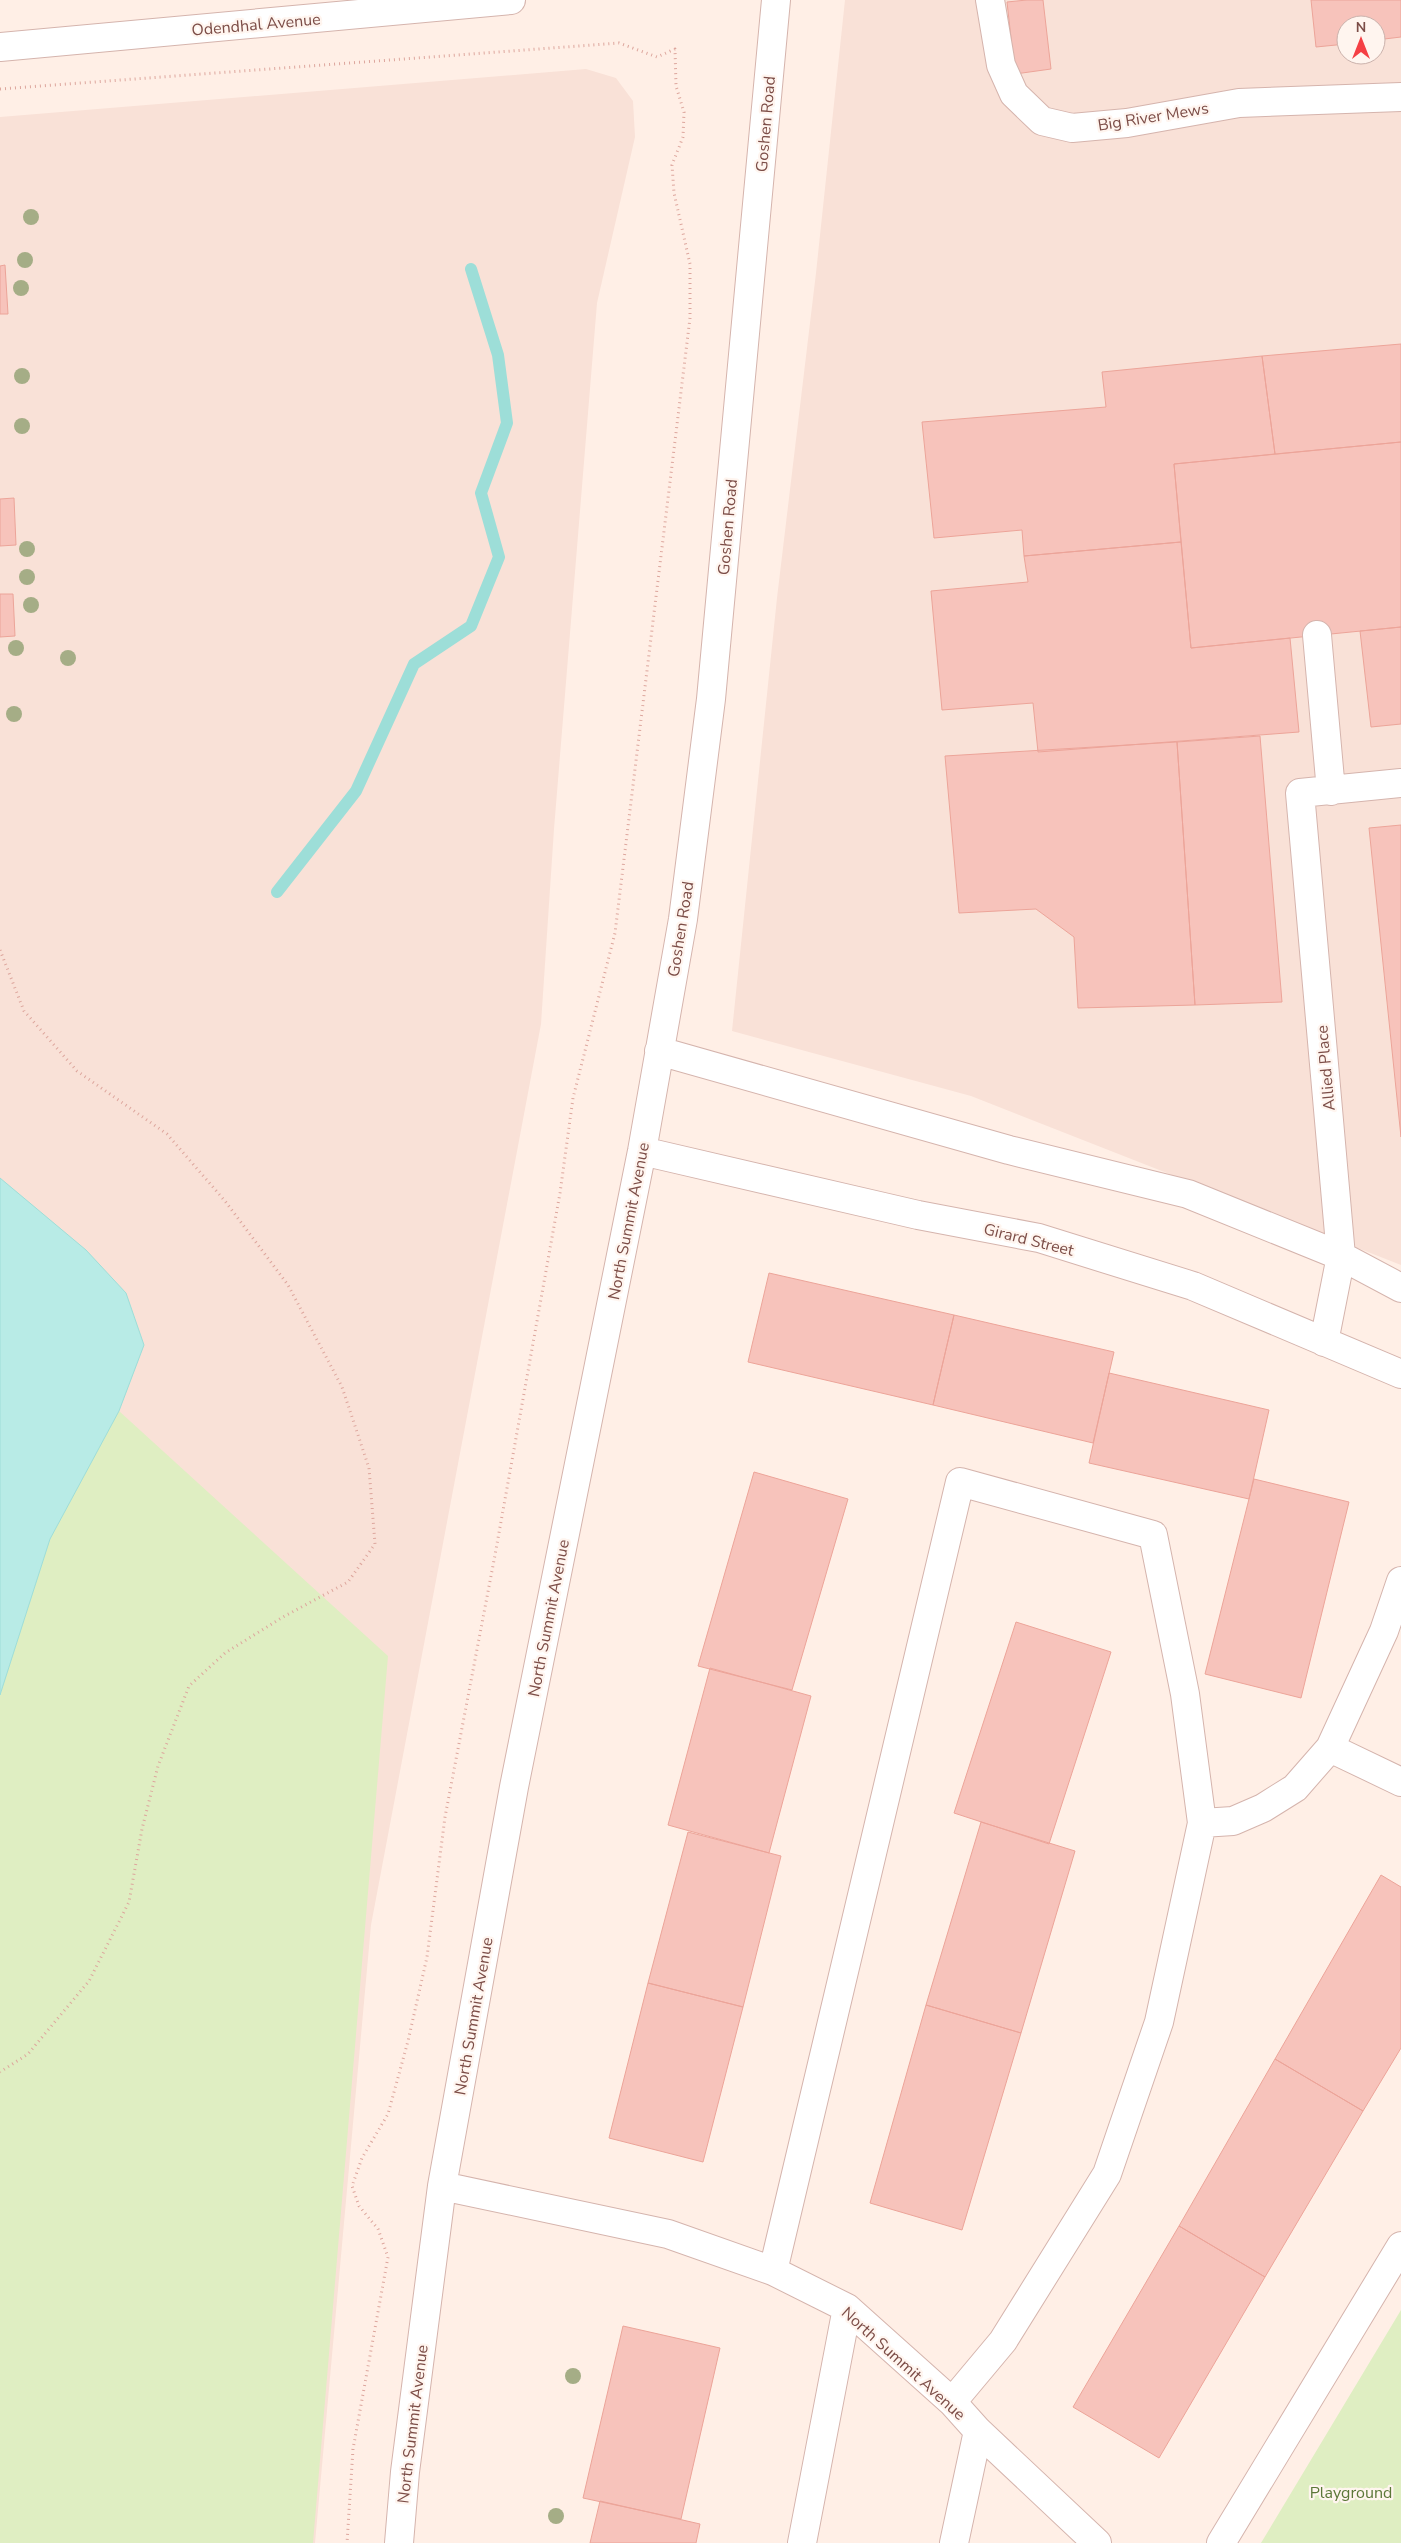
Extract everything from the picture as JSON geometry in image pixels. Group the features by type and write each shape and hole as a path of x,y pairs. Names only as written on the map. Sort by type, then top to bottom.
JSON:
{"street":[{"name":"Odendhal Avenue","path":"0,47 511,0"},
{"name":"Goshen Road","path":"659,1051 683,919 711,699 776,0"},
{"name":"Big River Mews","path":"990,0 1001,65 1014,94 1042,121 1072,128 1127,123 1239,103 1401,97"},
{"path":"1317,635 1331,791 1401,783"},
{"name":"Allied Place","path":"1324,1342 1341,1256 1300,793 1331,791"},
{"name":"North Summit Avenue","path":"399,2543 405,2472 442,2186 516,1777 642,1151 659,1051"},
{"path":"659,1051 1009,1150 1188,1194 1341,1256 1401,1288"},
{"name":"Girard Street","path":"642,1151 918,1214 1039,1238 1193,1286 1401,1374"},
{"path":"773,2271 960,1482 1154,1535 1185,1694 1202,1823 1159,2022 1107,2174 1003,2341 952,2402"},
{"path":"1202,1823 1233,1821 1263,1808 1295,1788 1330,1748 1384,1631 1401,1582"},
{"path":"1330,1748 1401,1782"},
{"name":"North Summit Avenue","path":"442,2186 668,2234 773,2271 847,2308 952,2402 978,2431 1096,2543"},
{"path":"1221,2543 1401,2246"},
{"path":"802,2543 847,2308"},
{"path":"954,2543 978,2431"}],"path":[{"path":"0,89 619,42 657,57 675,50 676,86 684,112 683,137 672,165 674,193 690,264 690,318 615,933 573,1098 549,1252 445,1818 427,1957 408,2041 388,2114 362,2158 352,2186 359,2206 378,2229 388,2256 354,2449 347,2543"},
{"path":"0,950 24,1011 77,1071 167,1134 225,1201 288,1285 345,1396 368,1468 375,1544 348,1582 284,1617 225,1653 189,1686 158,1766 142,1829 129,1902 89,1981 28,2054 0,2072"}],"shaded area":[{"path":"845,0 1401,0 1401,1265 971,1096 732,1031 777,598 816,273"},
{"path":"586,69 616,78 633,101 635,137 597,303 554,829 541,1024 371,1925 315,2543 0,2543 0,117"}],"green space":[{"path":"119,1411 388,1656 313,2543 0,2543 0,1695 50,1539"},
{"name":"Playground","path":"1401,2310 1401,2543 1261,2543"}],"water":[{"path":"0,1178 86,1250 126,1293 144,1345 119,1411 50,1539 0,1695"}],"building":[{"path":"1043,0 1051,69 1015,74 1007,2"},
{"path":"1311,0 1401,0 1401,37 1386,39 1386,15 1336,15 1336,45 1316,47"},
{"path":"5,265 8,314 0,314 0,266"},
{"path":"1401,344 1401,442 1275,454 1262,356"},
{"path":"1262,356 1275,454 1174,464 1181,542 1024,556 1022,530 934,538 922,422 1106,407 1102,372"},
{"path":"1401,442 1401,627 1191,648 1174,464"},
{"path":"14,498 16,545 0,546 0,499"},
{"path":"1181,542 1191,648 1290,638 1299,732 1038,752 1033,703 942,710 931,591 1028,582 1024,556"},
{"path":"0,594 13,594 15,636 0,637"},
{"path":"1401,627 1401,724 1371,727 1360,631"},
{"path":"1260,736 1282,1002 1195,1005 1177,742"},
{"path":"1177,742 1195,1005 1078,1008 1074,937 1036,909 959,913 945,756"},
{"path":"1401,825 1401,1137 1369,828"},
{"path":"769,1273 954,1315 933,1405 748,1362"},
{"path":"954,1315 1114,1352 1093,1443 933,1405"},
{"path":"1109,1373 1269,1410 1249,1499 1089,1463"},
{"path":"754,1472 848,1499 792,1690 698,1666"},
{"path":"1254,1479 1349,1502 1301,1698 1205,1674"},
{"path":"1016,1622 1111,1652 1049,1844 954,1813"},
{"path":"710,1668 811,1696 769,1853 668,1825"},
{"path":"981,1822 1075,1851 1021,2033 926,2005"},
{"path":"688,1832 781,1856 743,2007 648,1983"},
{"path":"1381,1875 1401,1887 1401,2048 1363,2111 1275,2059"},
{"path":"648,1983 743,2007 703,2162 609,2138"},
{"path":"926,2005 1021,2033 962,2230 870,2203"},
{"path":"1275,2059 1363,2111 1265,2277 1179,2226"},
{"path":"1179,2226 1265,2277 1159,2458 1073,2407"},
{"path":"623,2326 720,2348 681,2519 583,2498"},
{"path":"600,2501 700,2524 696,2543 590,2543"}],"waterway":[{"path":"277,892 356,791 414,664 471,626 499,557 481,493 507,423 498,355 471,269"}]}
